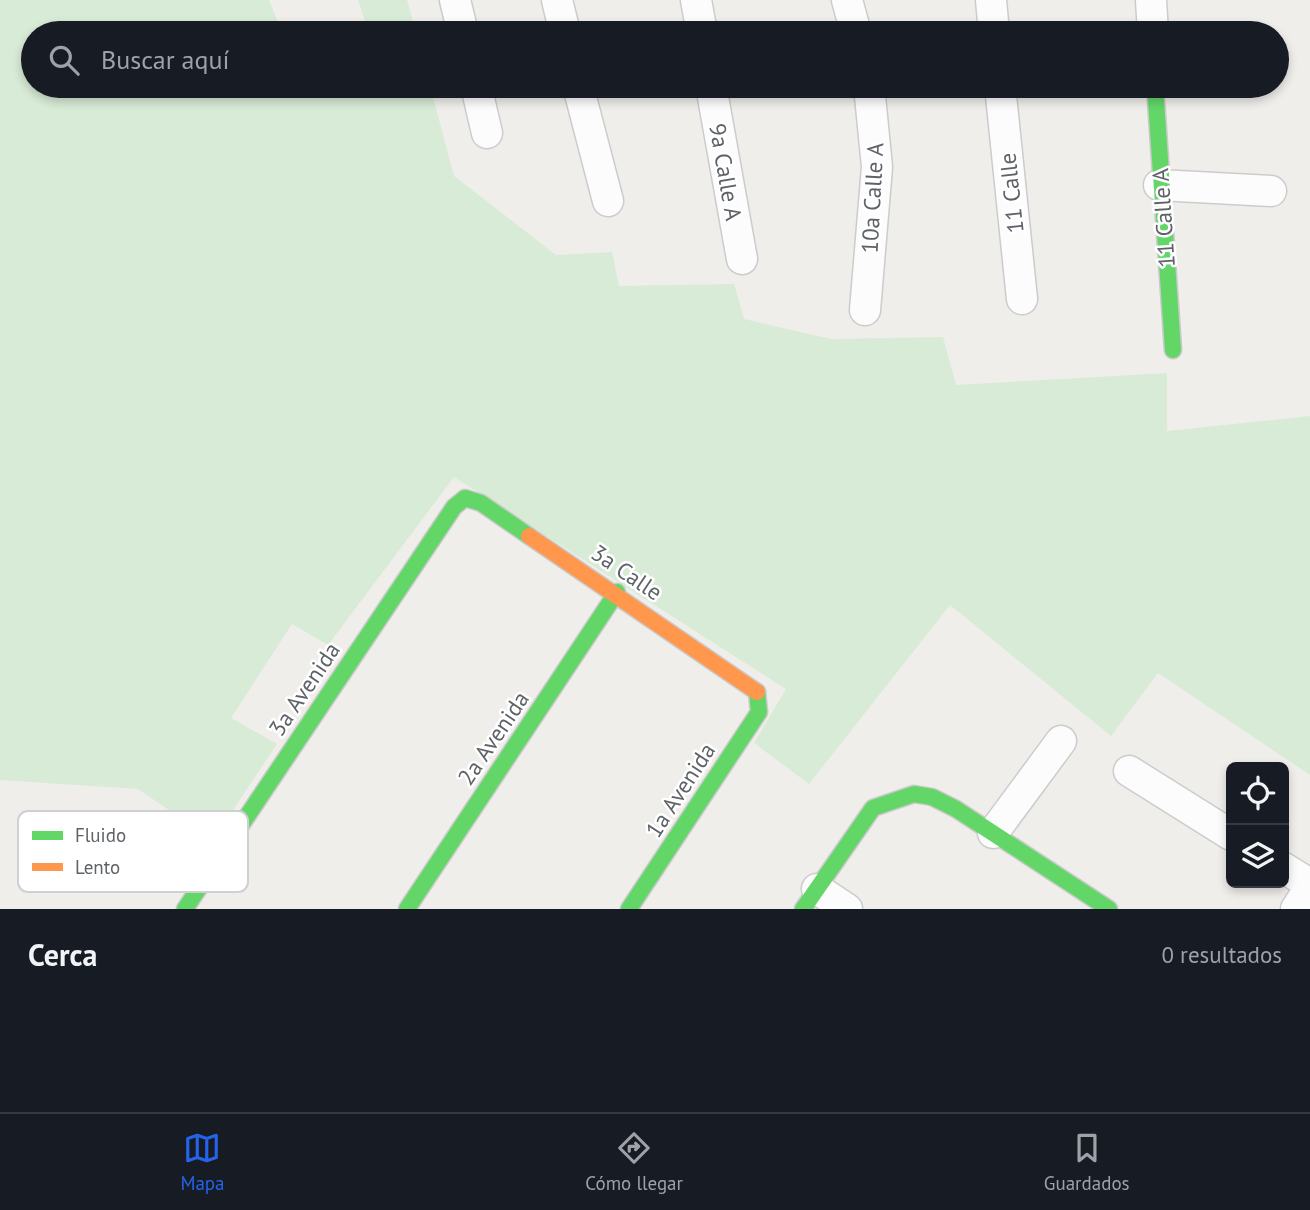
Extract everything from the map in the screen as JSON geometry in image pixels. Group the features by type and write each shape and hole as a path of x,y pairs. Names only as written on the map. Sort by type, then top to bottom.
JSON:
{"street":[{"path":"455,0 460,21"},
{"path":"557,0 562,21"},
{"path":"696,0 700,21"},
{"path":"848,0 853,21"},
{"path":"991,0 993,21"},
{"path":"1151,0 1152,21"},
{"path":"479,98 487,133"},
{"path":"581,98 608,201"},
{"name":"9a Calle A","path":"713,98 741,259"},
{"name":"10a Calle A","path":"865,310 877,167 870,98"},
{"name":"11 Calle","path":"1001,98 1022,299"},
{"name":"11 Calle A","path":"1155,98 1159,185 1173,350"},
{"path":"1159,185 1271,191"},
{"name":"3a Calle","path":"465,498 481,503 617,592 758,693"},
{"name":"3a Avenida","path":"248,814 454,507 465,498"},
{"name":"2a Avenida","path":"407,909 617,592"},
{"name":"1a Avenida","path":"629,909 759,712 758,693"},
{"path":"993,833 1061,741"},
{"path":"1129,771 1226,832"},
{"path":"847,909 810,899 873,808 914,794 932,797 993,833 1109,909"},
{"path":"1289,871 1310,886 1296,909"},
{"name":"3a Avenida","path":"184,909 195,892"}],"green space":[{"path":"0,0 269,0 277,21 21,21 21,98 433,98 454,176 556,255 612,252 619,286 734,284 744,319 831,339 943,337 956,385 1167,373 1167,431 1310,416 1310,775 1158,673 1111,736 950,605 809,784 754,743 786,689 454,477 328,645 292,624 231,718 277,744 232,811 170,811 138,789 0,780"},
{"path":"358,0 407,0 413,21 365,21"}],"traffic: fast":[{"path":"1156,98 1173,350"},
{"path":"248,815 454,507 465,498 481,503 529,536"},
{"path":"407,909 617,592"},
{"path":"629,909 759,712 757,692"},
{"path":"803,909 873,808 914,794 932,797 956,809 1109,909"},
{"path":"185,909 196,892"}],"traffic: slow":[{"path":"529,536 757,692"}]}
